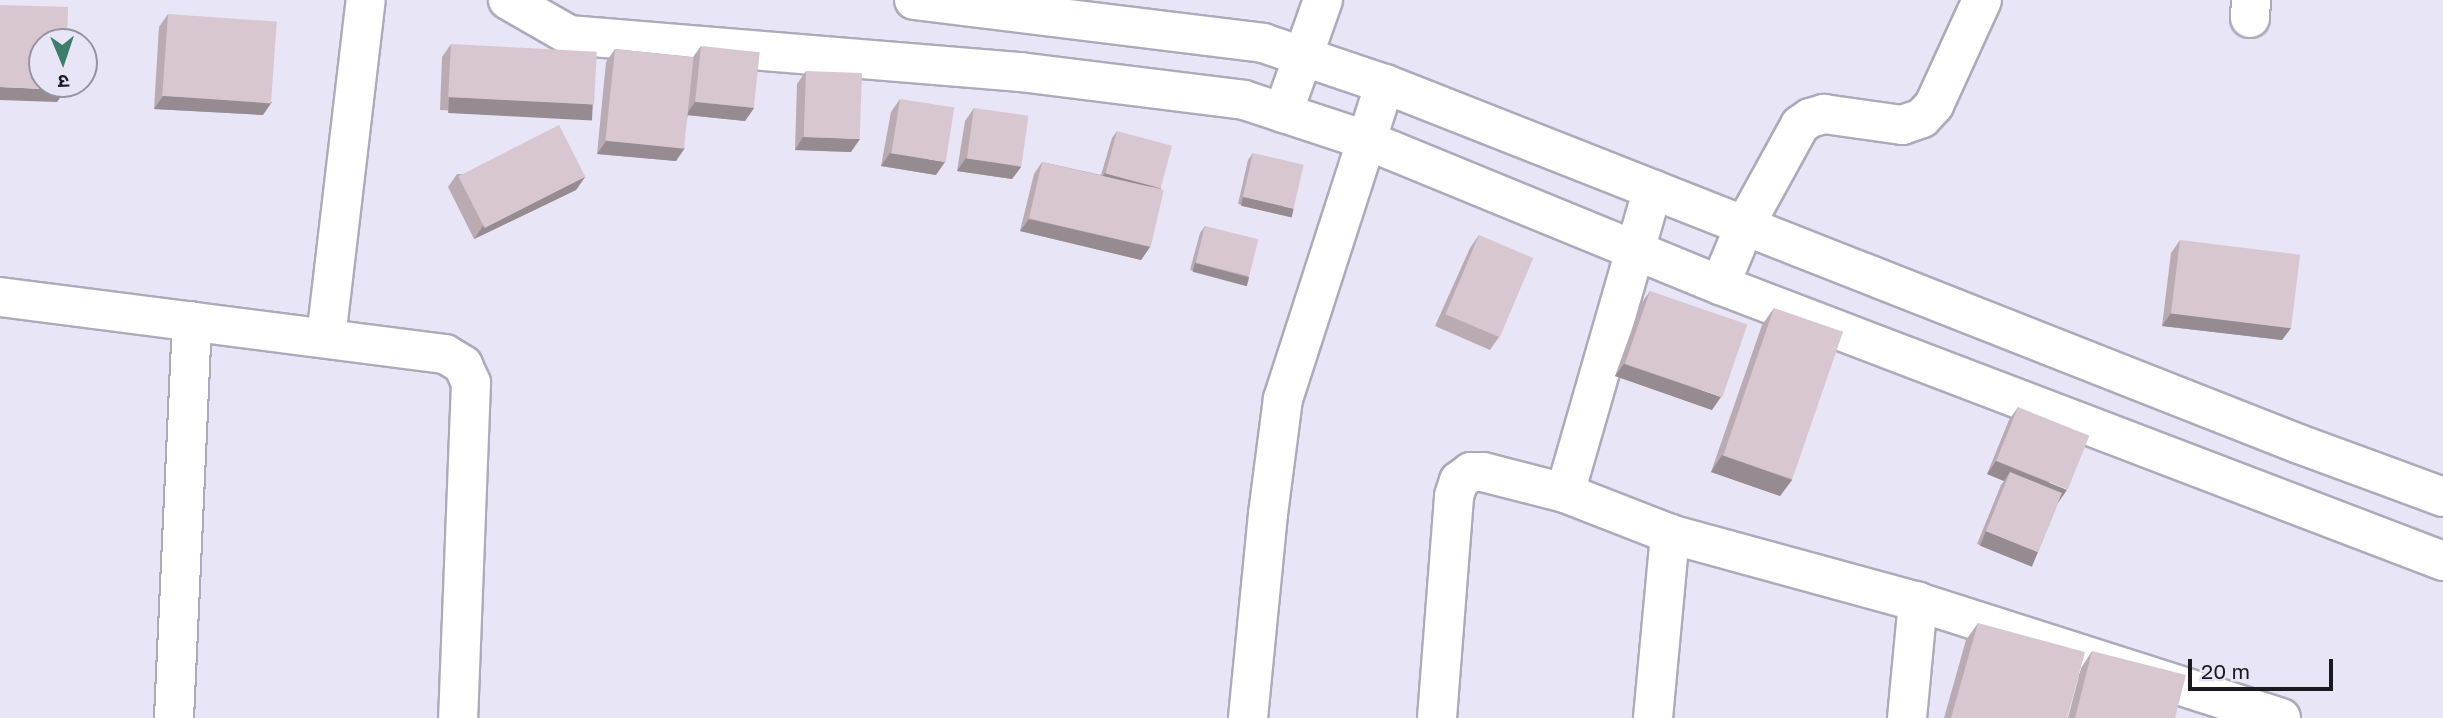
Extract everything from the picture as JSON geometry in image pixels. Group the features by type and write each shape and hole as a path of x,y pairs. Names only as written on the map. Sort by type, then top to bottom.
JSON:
{"street":[{"path":"326,338 366,0"},
{"path":"508,0 569,34 1020,72 1244,100 1366,139 1635,252 2443,561"},
{"path":"914,0 1263,43 1301,58 1385,84 2299,444 2443,496"},
{"path":"1283,113 1321,0"},
{"path":"1720,285 1745,225 1792,138 1810,118 1824,114 1902,125 1922,118 1934,105 1983,0"},
{"path":"1248,718 1268,514 1283,399 1385,84"},
{"path":"1565,492 1653,189"},
{"path":"0,297 444,355 463,365 471,383 458,718"},
{"path":"174,718 192,321"},
{"path":"1437,718 1454,496 1459,481 1471,472 1483,472 1565,492 1670,534 1918,602 2281,718"},
{"path":"1653,718 1670,534"},
{"path":"1907,718 1918,602"}],"building":[{"path":"0,5 68,7 67,28 28,28 28,88 0,87"},
{"path":"168,14 277,22 271,103 162,96"},
{"path":"451,44 597,52 594,105 448,97"},
{"path":"701,46 760,52 754,108 695,102"},
{"path":"615,49 694,57 684,149 605,140"},
{"path":"806,71 862,73 860,139 804,137"},
{"path":"900,99 954,108 946,162 891,153"},
{"path":"974,108 1028,116 1021,166 967,159"},
{"path":"559,125 585,177 485,228 458,176"},
{"path":"1117,131 1172,146 1161,188 1106,174"},
{"path":"1253,153 1304,165 1294,209 1243,197"},
{"path":"1042,162 1164,190 1151,247 1029,219"},
{"path":"1205,226 1258,239 1249,276 1196,263"},
{"path":"1479,235 1533,258 1500,337 1445,314"},
{"path":"2180,240 2300,255 2291,328 2171,313"},
{"path":"1650,291 1747,325 1722,397 1625,364"},
{"path":"1774,308 1843,332 1792,479 1723,456"},
{"path":"2018,407 2089,436 2068,490 1996,461"},
{"path":"2010,472 2062,493 2038,552 1986,531"},
{"path":"1978,623 2085,652 2067,718 1951,718"},
{"path":"2092,651 2186,675 2175,718 2075,718"}]}
